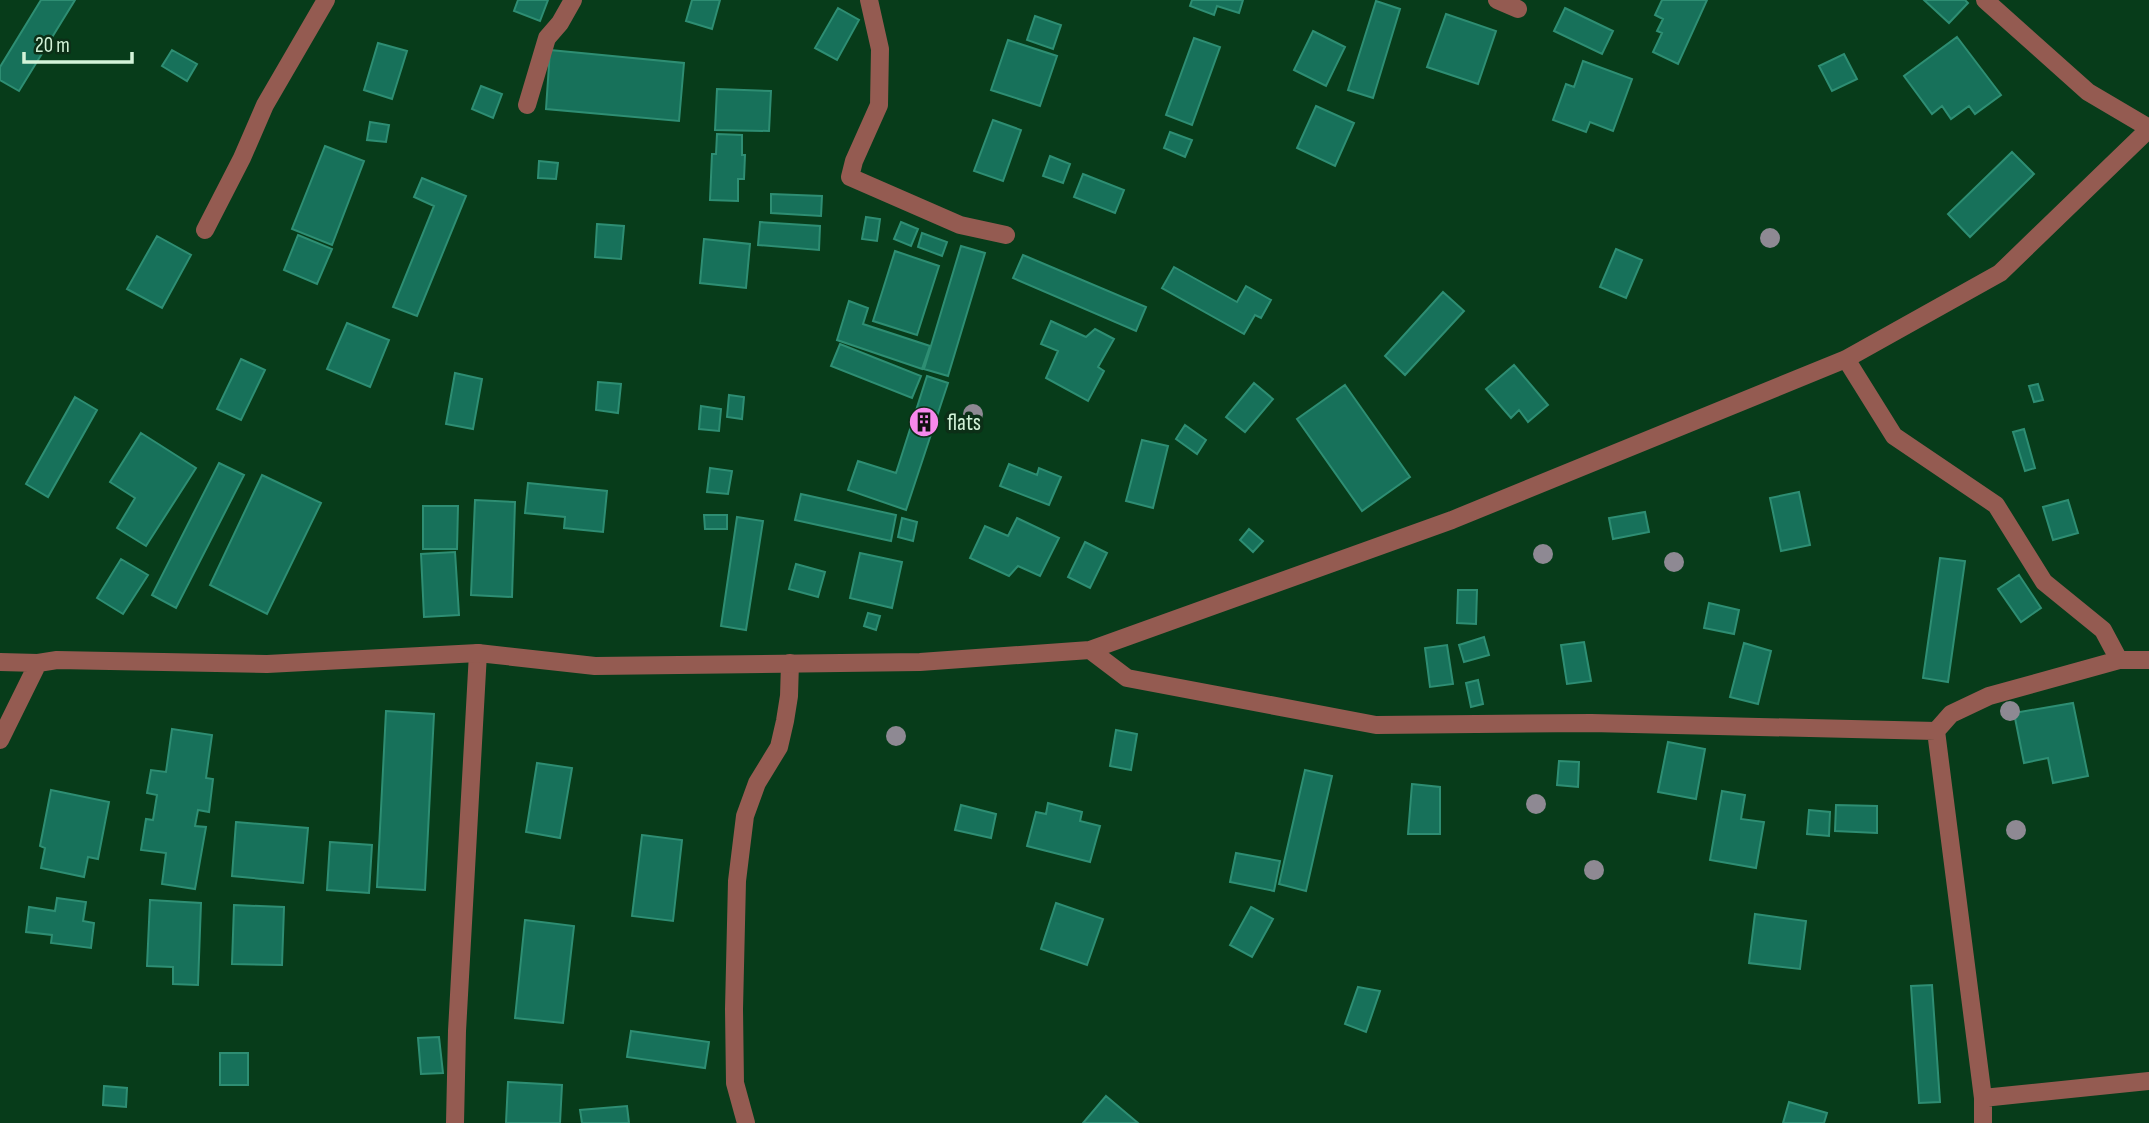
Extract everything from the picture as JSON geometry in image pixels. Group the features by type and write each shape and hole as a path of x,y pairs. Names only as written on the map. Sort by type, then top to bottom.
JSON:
{"street":[{"path":"205,230 242,158 265,105 326,0"},
{"path":"527,104 547,38 561,23 573,0"},
{"path":"869,0 880,49 878,105 850,177 960,225 1006,235"},
{"path":"1497,0 1518,9"},
{"path":"0,662 38,663 57,660 267,664 478,653 595,666 920,662 1090,650 1452,520 1846,359 2000,273 2149,129 2088,92 1985,0"},
{"path":"1846,359 1894,436 1996,505 2044,582 2103,630 2119,660"},
{"path":"1090,650 1127,678 1376,725 1591,723 1936,731"},
{"path":"455,1123 457,1031 478,653"},
{"path":"1983,1123 1983,1098 1936,731 1951,714 1989,696 2119,660 2149,660"},
{"path":"0,740 38,663"},
{"path":"746,1123 736,1083 734,1009 737,881 745,816 757,783 779,747 789,696 790,663"},
{"path":"1983,1098 2149,1081"}],"building":[{"path":"41,0 75,0 19,91 0,80 0,67"},
{"path":"518,0 548,0 540,21 514,11"},
{"path":"692,0 720,0 712,29 686,21"},
{"path":"1192,0 1243,0 1239,13 1217,6 1214,15 1190,6"},
{"path":"1662,0 1707,0 1678,64 1653,52 1662,33 1657,31 1663,19 1655,15"},
{"path":"1924,0 1965,0 1968,3 1949,23"},
{"path":"1376,1 1400,9 1373,98 1348,90"},
{"path":"838,8 859,20 837,60 815,48"},
{"path":"1565,8 1613,31 1602,54 1554,31"},
{"path":"1446,14 1496,31 1478,84 1427,67"},
{"path":"1035,16 1061,25 1053,49 1027,40"},
{"path":"1313,31 1345,47 1326,86 1294,70"},
{"path":"1957,37 2001,95 1975,114 1969,106 1951,119 1942,106 1932,114 1904,76"},
{"path":"1194,38 1220,47 1192,125 1166,115"},
{"path":"1008,40 1057,56 1040,106 991,90"},
{"path":"378,43 407,51 392,99 364,90"},
{"path":"172,50 197,64 187,81 162,66"},
{"path":"550,50 684,63 679,121 546,109"},
{"path":"1844,54 1857,79 1832,91 1819,66"},
{"path":"1583,61 1632,79 1613,131 1590,122 1586,132 1553,120 1566,84 1574,87"},
{"path":"481,86 502,94 493,118 472,109"},
{"path":"717,89 771,91 769,131 715,130"},
{"path":"1316,106 1354,123 1335,166 1297,148"},
{"path":"993,120 1021,130 1003,181 974,171"},
{"path":"370,122 389,125 386,142 367,140"},
{"path":"1170,132 1192,140 1185,157 1164,148"},
{"path":"717,134 742,135 744,179 738,179 738,201 710,200 712,154 716,154"},
{"path":"325,146 364,161 332,245 292,229"},
{"path":"2012,152 2034,174 1970,237 1948,214"},
{"path":"1050,156 1070,164 1063,183 1043,176"},
{"path":"539,161 558,163 556,179 538,178"},
{"path":"1083,174 1124,190 1115,213 1074,197"},
{"path":"422,178 466,196 417,316 393,307 434,206 414,197"},
{"path":"771,194 822,196 821,216 771,213"},
{"path":"866,217 880,219 877,241 862,239"},
{"path":"760,222 820,226 819,250 758,245"},
{"path":"901,222 918,229 911,246 894,239"},
{"path":"597,224 624,226 621,259 595,257"},
{"path":"922,233 947,242 942,256 918,247"},
{"path":"298,235 332,249 317,284 284,270"},
{"path":"157,236 191,255 162,308 127,289"},
{"path":"704,239 750,244 746,288 700,283"},
{"name":"flats","path":"961,246 985,253 948,376 924,369"},
{"path":"1616,249 1642,260 1626,298 1600,287"},
{"path":"895,251 939,266 917,335 873,321"},
{"path":"1023,255 1146,307 1136,331 1013,278"},
{"path":"1174,267 1237,302 1246,286 1271,300 1261,318 1255,315 1244,334 1162,288"},
{"path":"1443,292 1464,311 1405,375 1385,356"},
{"path":"849,301 868,308 863,324 930,346 922,369 837,340"},
{"path":"1051,321 1086,337 1095,329 1114,339 1098,367 1104,371 1088,401 1046,378 1058,351 1041,344"},
{"path":"347,323 389,340 370,387 327,369"},
{"path":"840,344 921,376 912,398 831,366"},
{"path":"241,359 265,370 241,420 217,409"},
{"path":"1514,365 1548,405 1528,422 1519,410 1511,418 1486,389"},
{"path":"455,373 482,379 473,429 446,424"},
{"name":"flats","path":"927,376 948,383 906,510 848,490 858,461 896,473"},
{"path":"598,382 621,384 618,413 596,410"},
{"path":"1254,383 1273,399 1245,432 1226,417"},
{"path":"2038,384 2043,400 2034,402 2029,386"},
{"path":"1345,385 1410,477 1362,511 1297,419"},
{"path":"729,395 744,397 742,419 727,417"},
{"path":"75,397 97,410 48,497 26,484"},
{"path":"701,406 721,409 719,431 699,429"},
{"path":"1185,425 1206,440 1197,454 1176,439"},
{"path":"2024,429 2035,468 2025,471 2013,432"},
{"path":"141,433 196,468 146,546 117,528 135,498 110,482"},
{"path":"1142,440 1168,446 1153,508 1126,501"},
{"path":"219,463 244,475 176,608 152,595"},
{"path":"1009,464 1037,475 1039,468 1061,477 1049,505 1000,486"},
{"path":"710,468 732,471 728,494 707,492"},
{"path":"262,475 321,503 267,614 210,585"},
{"path":"528,483 607,491 603,532 564,528 565,517 525,513"},
{"path":"1799,492 1810,545 1781,551 1770,498"},
{"path":"801,494 896,515 891,541 795,520"},
{"path":"475,500 515,502 512,597 471,595"},
{"path":"2068,500 2078,533 2053,540 2043,507"},
{"path":"423,506 458,506 457,549 423,549"},
{"path":"1645,512 1649,532 1613,539 1609,518"},
{"path":"704,515 727,515 727,529 705,529"},
{"path":"737,517 763,521 746,630 721,626"},
{"path":"902,518 917,522 913,541 898,537"},
{"path":"1017,518 1059,538 1040,576 1018,566 1009,576 970,558 985,526 1008,536"},
{"path":"1249,529 1263,541 1253,552 1240,540"},
{"path":"1085,542 1107,553 1090,588 1068,577"},
{"path":"455,552 459,615 424,617 421,554"},
{"path":"860,553 902,562 892,608 850,598"},
{"path":"1940,558 1965,561 1948,682 1923,678"},
{"path":"121,559 148,575 123,614 97,598"},
{"path":"796,564 825,572 818,597 789,589"},
{"path":"2019,575 2041,608 2021,622 1998,589"},
{"path":"1458,590 1477,590 1476,624 1457,623"},
{"path":"1709,603 1739,610 1734,634 1704,628"},
{"path":"868,613 880,616 876,630 864,626"},
{"path":"1484,637 1489,655 1464,662 1459,645"},
{"path":"1584,642 1591,681 1567,684 1561,645"},
{"path":"1744,643 1771,651 1758,704 1730,697"},
{"path":"1447,645 1453,684 1430,687 1425,648"},
{"path":"1478,680 1483,704 1471,707 1466,683"},
{"path":"2073,703 2088,776 2053,783 2048,758 2024,763 2014,713"},
{"path":"386,711 434,714 425,890 377,887"},
{"path":"172,729 212,735 206,778 213,779 209,812 198,810 195,826 206,827 195,889 162,884 166,853 141,850 146,819 153,820 157,795 147,793 151,770 166,772"},
{"path":"1116,730 1137,734 1131,770 1110,766"},
{"path":"1668,742 1705,749 1696,799 1658,792"},
{"path":"1559,761 1579,762 1578,787 1557,785"},
{"path":"537,763 572,768 560,838 526,832"},
{"path":"1305,770 1332,776 1306,891 1279,884"},
{"path":"1412,784 1440,787 1440,834 1408,834"},
{"path":"51,790 109,802 98,859 88,857 84,877 41,868 45,848 40,846"},
{"path":"1722,791 1745,795 1741,819 1764,822 1756,868 1710,860"},
{"path":"1048,803 1082,812 1080,821 1100,826 1090,862 1027,846 1036,812 1046,814"},
{"path":"961,805 996,814 991,838 955,830"},
{"path":"1836,805 1877,806 1877,833 1835,831"},
{"path":"1809,810 1830,812 1829,836 1807,834"},
{"path":"236,822 308,828 303,883 232,876"},
{"path":"642,835 682,840 673,921 632,916"},
{"path":"330,842 372,845 369,893 327,890"},
{"path":"1236,853 1280,861 1274,891 1230,882"},
{"path":"57,898 86,902 83,921 94,923 91,948 51,943 52,935 26,932 29,907 55,911"},
{"path":"150,900 201,903 198,985 173,984 173,967 147,966"},
{"path":"1056,903 1103,919 1087,965 1041,949"},
{"path":"234,905 284,907 282,965 232,964"},
{"path":"1251,907 1273,919 1252,957 1230,945"},
{"path":"1755,914 1806,921 1800,969 1749,963"},
{"path":"525,920 574,926 563,1023 515,1018"},
{"path":"1932,985 1940,1102 1919,1103 1911,986"},
{"path":"1358,987 1380,991 1366,1032 1345,1024"},
{"path":"631,1031 709,1042 705,1068 627,1057"},
{"path":"439,1037 443,1073 421,1074 418,1038"},
{"path":"220,1053 248,1053 248,1085 220,1085"},
{"path":"508,1082 562,1085 560,1123 506,1123"},
{"path":"104,1086 127,1088 126,1107 103,1105"},
{"path":"1106,1096 1138,1123 1083,1123"},
{"path":"1789,1102 1827,1113 1824,1123 1783,1123"},
{"path":"627,1106 629,1123 582,1123 580,1110"}],"place":[{"name":"flats","path":"924,422"}]}
